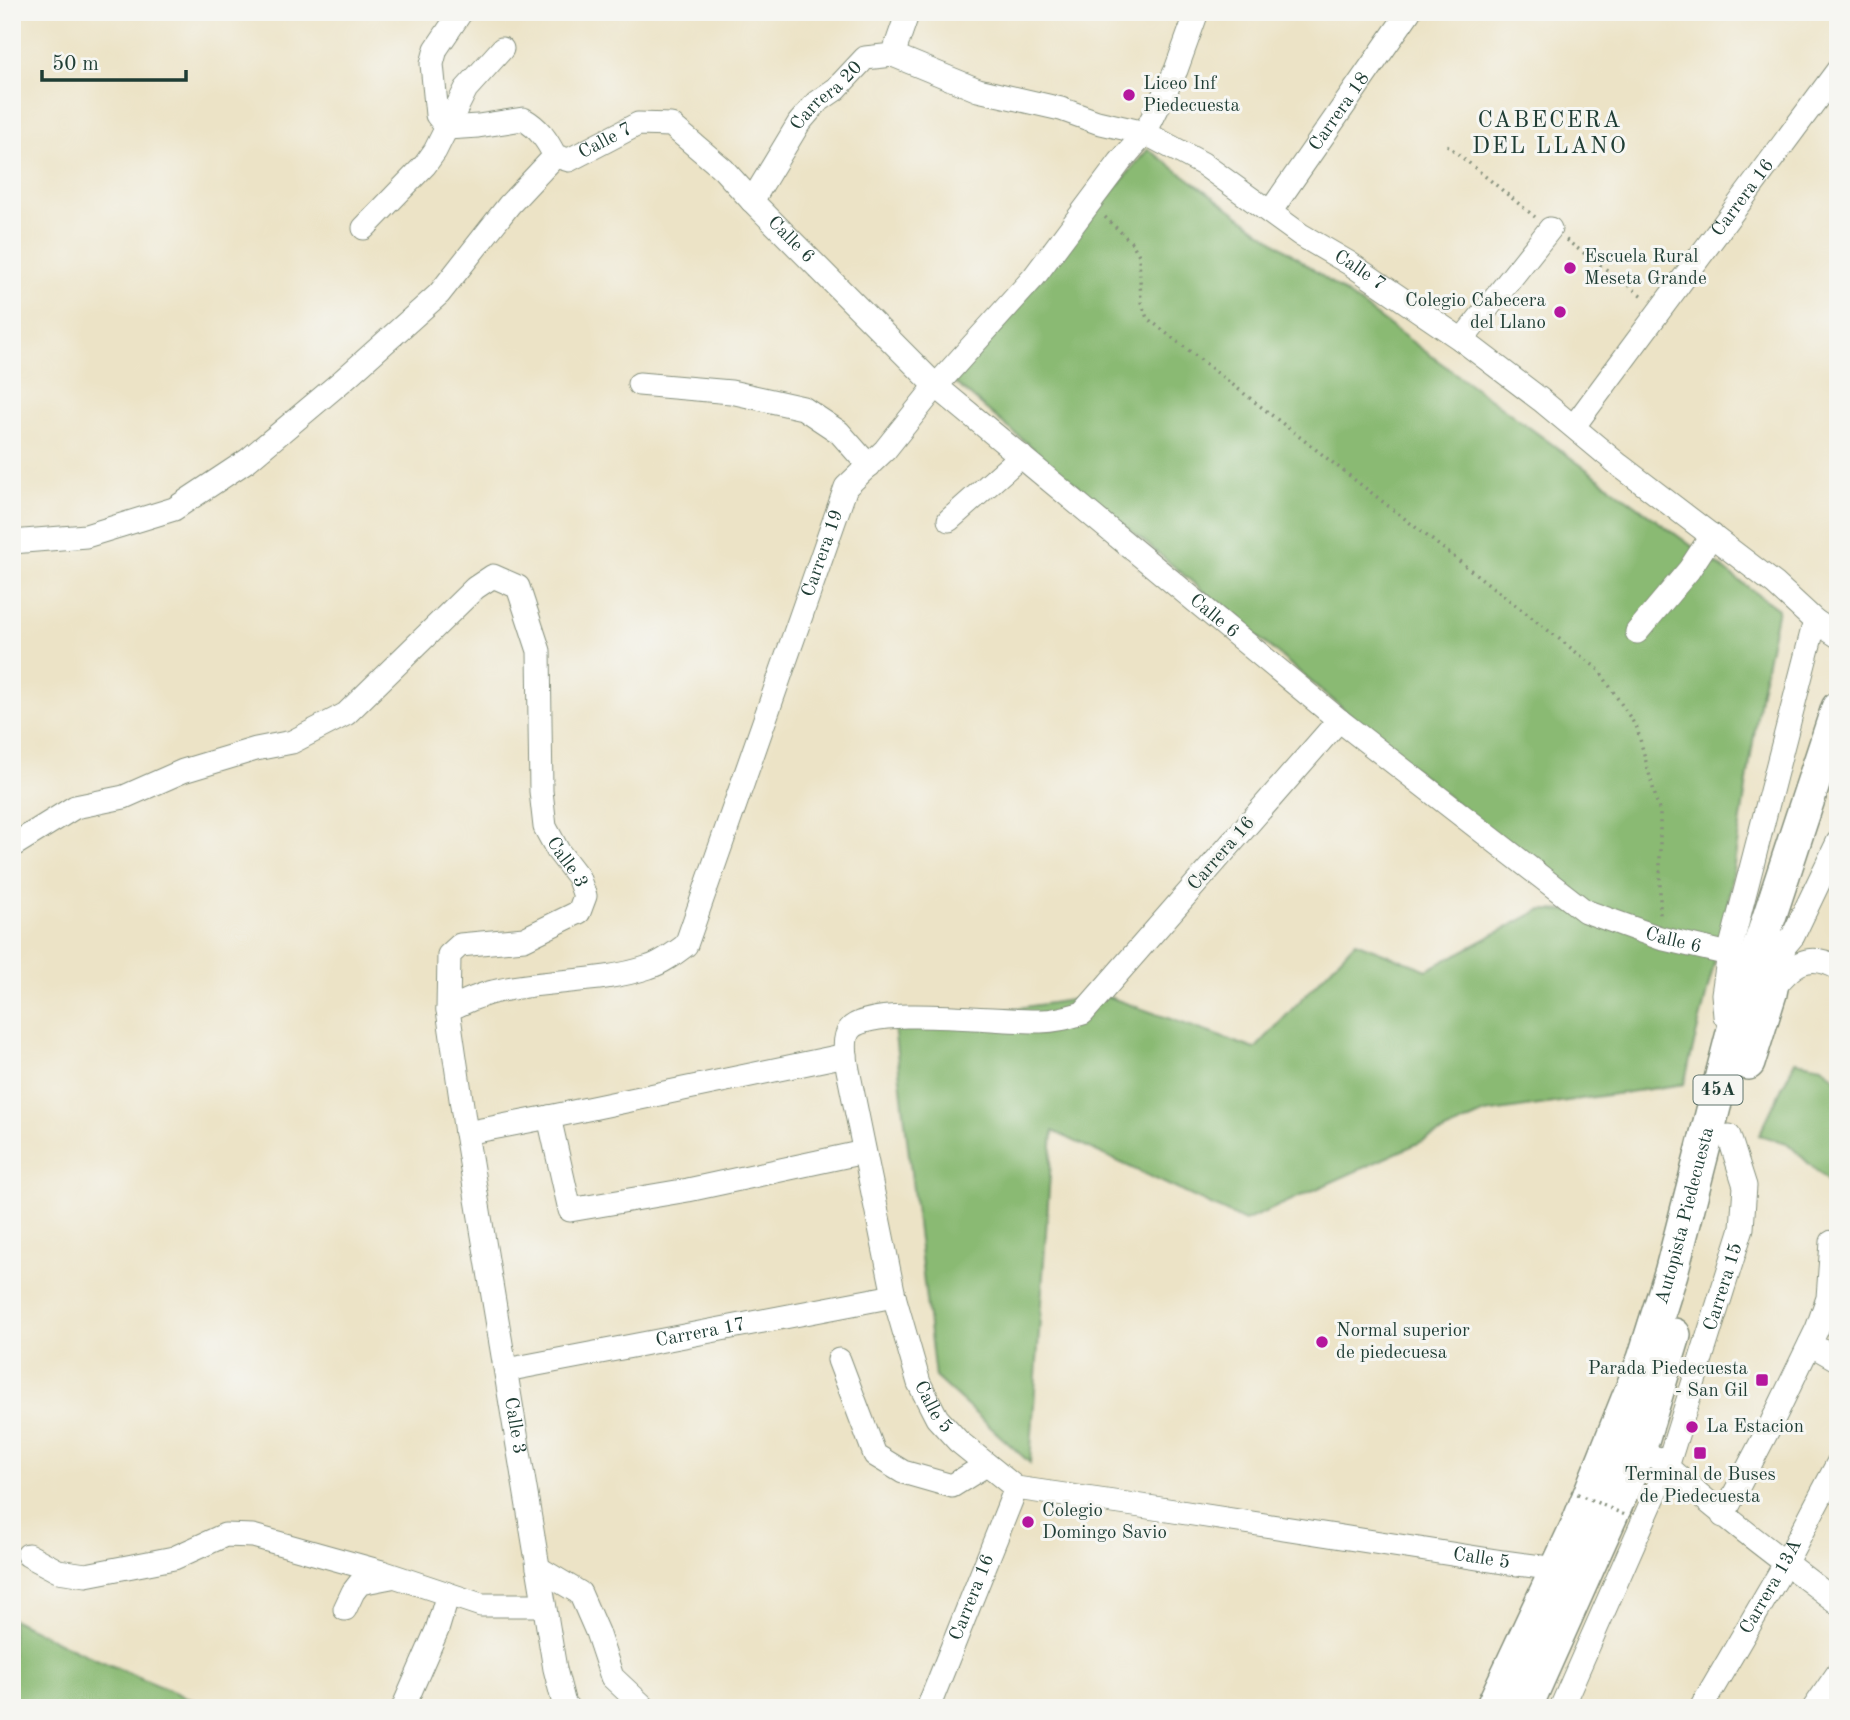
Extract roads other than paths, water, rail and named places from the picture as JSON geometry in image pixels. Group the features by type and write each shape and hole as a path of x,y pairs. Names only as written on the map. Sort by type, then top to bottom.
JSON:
{"highway":[{"name":"Autopista Piedecuesta","path":"1492,1708 1578,1524 1644,1359 1671,1273 1734,1029 1838,708"},
{"name":"Autopista Piedecuesta","path":"1525,1708 1641,1444 1685,1300 1746,1067 1770,993 1777,955 1838,768"}],"street":[{"path":"447,128 437,115 432,64 436,49 461,12"},
{"path":"893,55 908,12"},
{"name":"Carrera 19","path":"447,1010 475,996 496,991 612,975 649,967 670,957 686,945 846,487 885,450 936,386 1034,277 1145,133 1177,70 1197,12"},
{"name":"Carrera 18","path":"1270,212 1409,12"},
{"path":"364,228 425,165 435,151 466,89 502,49"},
{"name":"Calle 7","path":"893,55 978,90 1061,109 1097,122 1145,133 1203,164 1301,234 1349,263 1462,340 1775,584 1815,621 1838,636"},
{"name":"Carrera 20","path":"752,201 799,123 817,102 836,89 865,58 893,55"},
{"name":"Carrera 16","path":"1574,426 1838,70"},
{"name":"Calle 7","path":"447,128 523,119 535,126 555,156 569,160 614,134 638,124 671,124 723,169 752,201"},
{"path":"12,541 86,536 174,509 248,460 439,294 509,205 555,156"},
{"name":"Calle 6","path":"752,201 936,386 1339,720 1585,911 1660,938 1729,954"},
{"path":"1462,340 1550,229"},
{"path":"639,384 731,392 803,408 839,432 869,466"},
{"path":"949,520 1021,456"},
{"path":"1637,632 1689,570 1712,536"},
{"name":"Calle 3","path":"12,846 75,807 124,797 183,771 256,749 292,743 346,714 475,588 493,576 518,587 539,651 541,792 545,827 558,851 578,877 585,896 579,912 524,939 460,945 449,955 447,1010 555,1669 564,1703 568,1708"},
{"path":"1734,1029 1725,1016 1723,993 1729,954 1815,621"},
{"name":"Carrera 16","path":"1106,987 1339,720"},
{"path":"1777,955 1793,936 1838,842"},
{"path":"1770,993 1785,973 1805,961 1816,959 1838,968"},
{"name":"Calle 5","path":"1106,987 1083,1013 1062,1019 869,1019 857,1023 848,1031 846,1055 894,1296 919,1383 937,1418 958,1440 1016,1489 1556,1569"},
{"path":"466,1133 846,1055"},
{"path":"549,1117 570,1210 688,1189 864,1152"},
{"name":"Carrera 15","path":"1560,1708 1667,1467 1742,1228 1745,1186 1729,1136"},
{"path":"1723,1516 1817,1329 1828,1298 1832,1242"},
{"name":"Carrera 17","path":"506,1370 894,1296"},
{"path":"1810,1344 1838,1360"},
{"path":"839,1360 875,1455 903,1472 952,1486 986,1465"},
{"path":"1641,1444 1723,1516 1838,1602"},
{"name":"Carrera 13A","path":"1701,1708 1785,1564 1838,1463"},
{"name":"Carrera 16","path":"928,1708 1016,1489"},
{"path":"29,1555 58,1571 86,1575 174,1558 225,1535 253,1536 325,1555 481,1605 544,1605"},
{"path":"538,1567 580,1593 612,1677 645,1708"},
{"path":"345,1609 360,1583 394,1576"},
{"path":"403,1708 437,1630 448,1594"},
{"path":"1814,1708 1838,1673"}],"place":[{"name":"Liceo Inf Piedecuesta","path":"1129,95"},
{"name":"Escuela Rural Meseta Grande","path":"1570,268"},
{"name":"Colegio Cabecera del Llano","path":"1560,312"},
{"name":"Normal superior de piedecuesa","path":"1322,1342"},
{"name":"Parada Piedecuesta - San Gil","path":"1762,1380"},
{"name":"La Estacion","path":"1692,1427"},
{"name":"Terminal de Buses de Piedecuesta","path":"1700,1453"},
{"name":"Colegio Domingo Savio","path":"1028,1522"}],"district":[{"name":"CABECERA DEL LLANO","path":"1550,133"}]}
